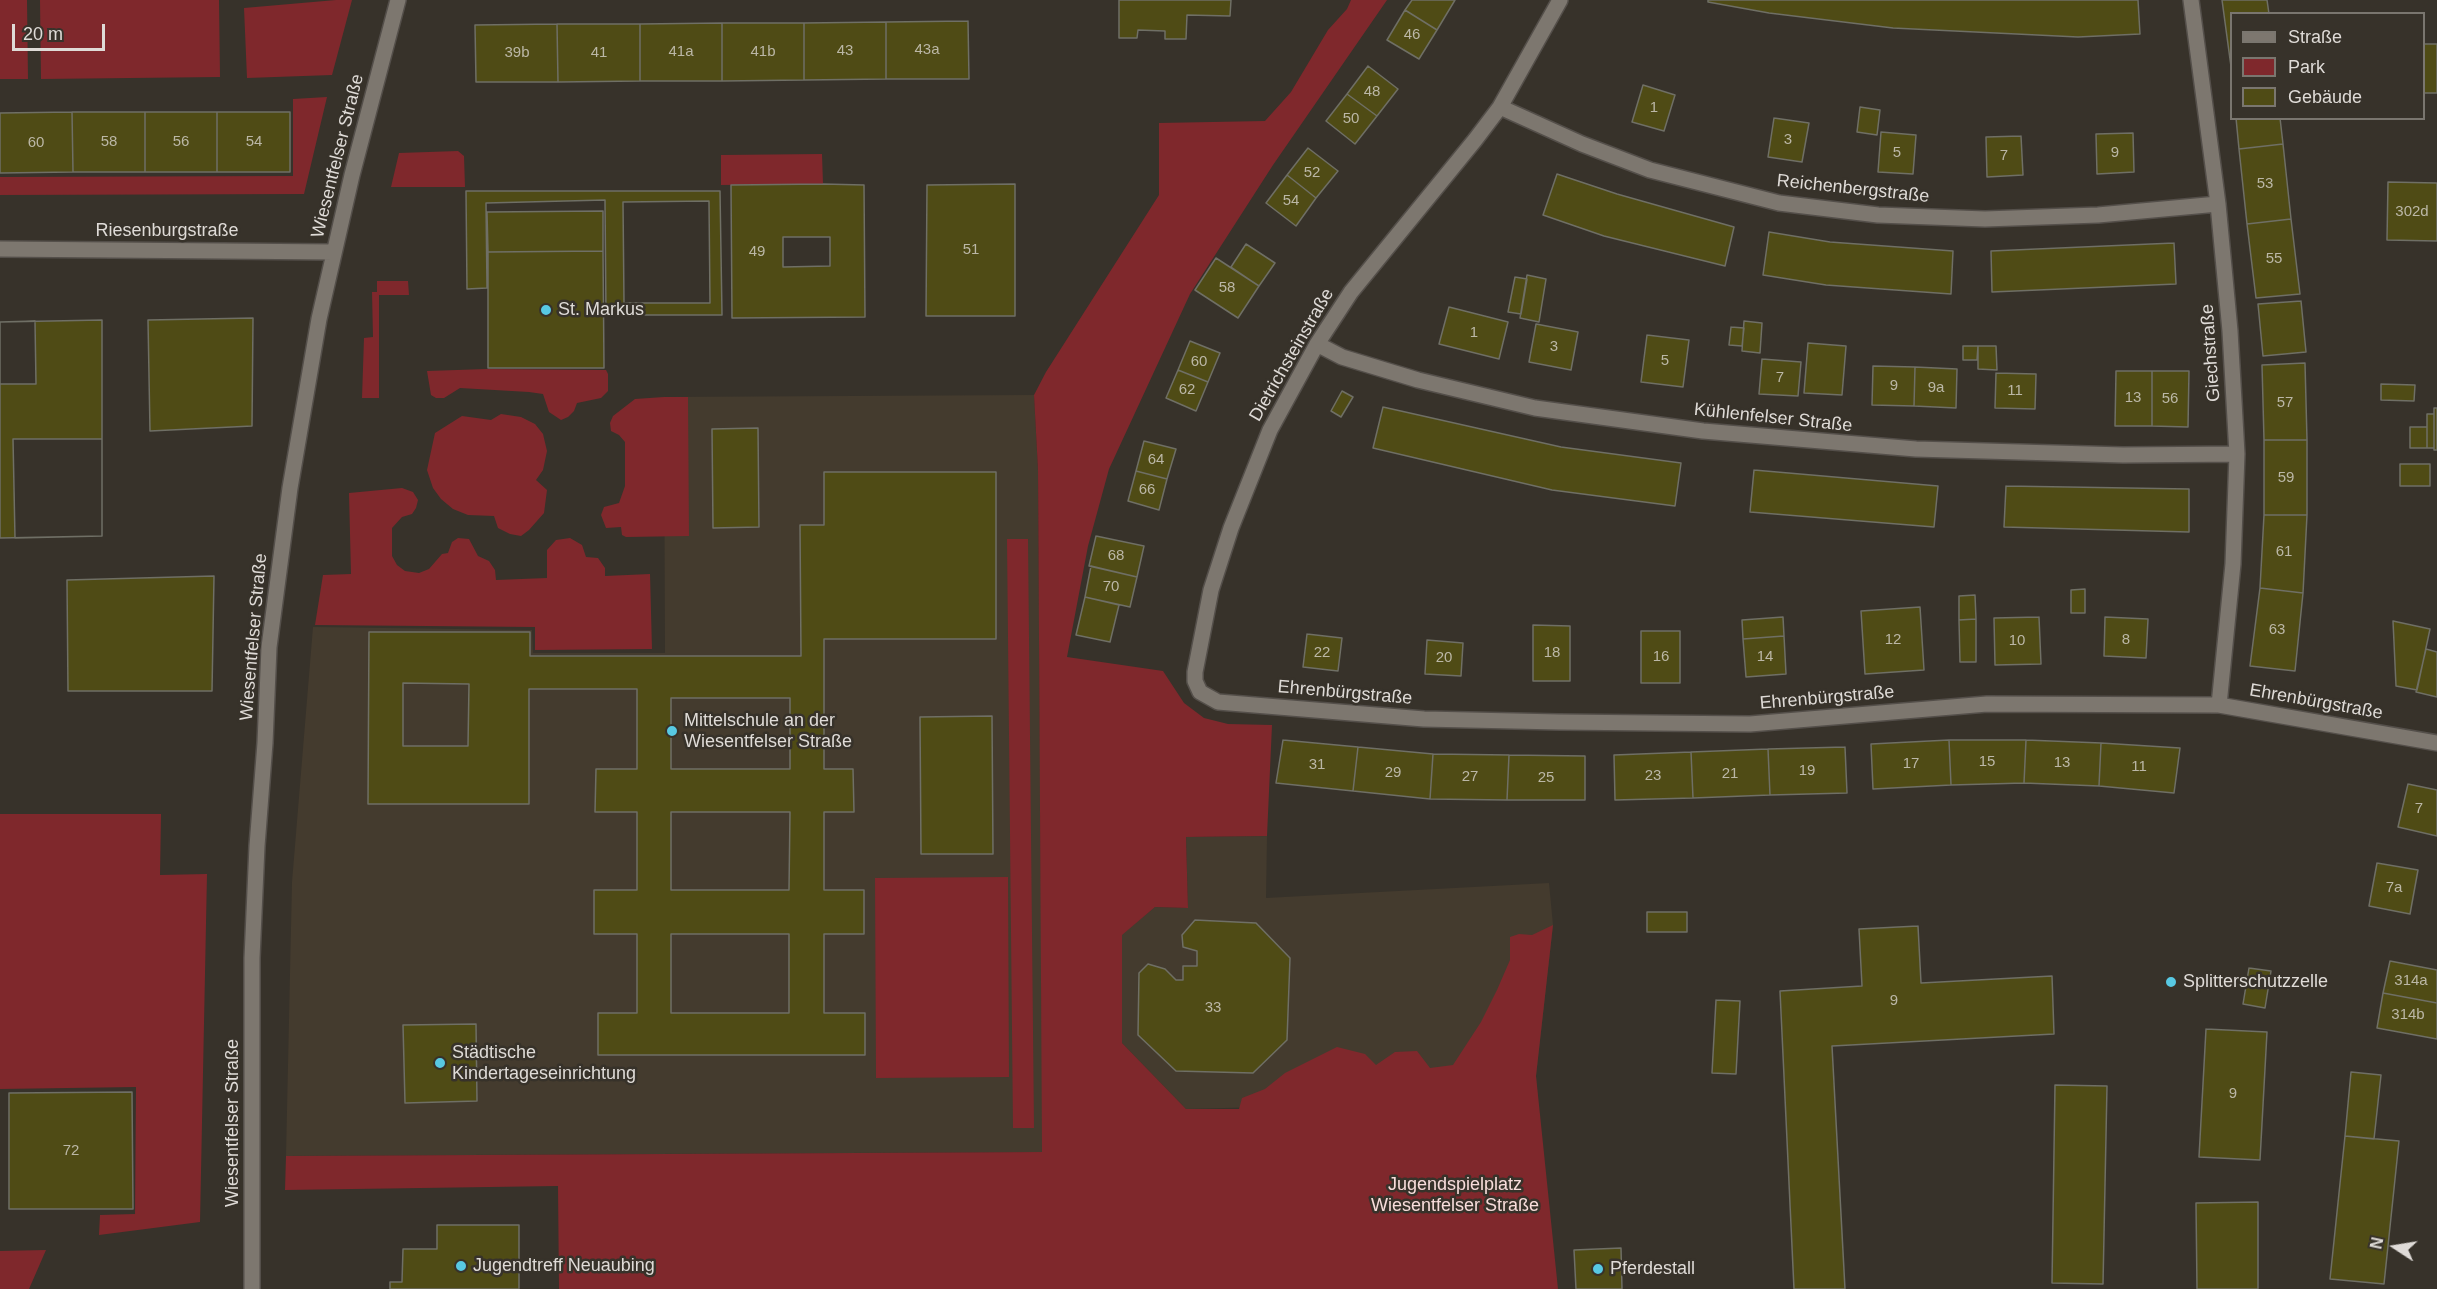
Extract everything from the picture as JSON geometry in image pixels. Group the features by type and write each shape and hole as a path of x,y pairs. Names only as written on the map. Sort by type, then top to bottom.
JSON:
{"street":[{"name":"Wiesentfelser Straße","path":"252,1289 252,958 256,846 265,743 267,672 282,544 299,432 334,252 398,0"},
{"name":"Dietrichsteinstraße","path":"1218,702 1200,692 1195,681 1199,645 1211,590 1231,528 1270,430 1317,344 1351,292 1500,107 1560,0"},
{"name":"Giechstraße","path":"2191,0 2218,204 2230,331 2237,454 2233,564 2219,705"},
{"name":"Reichenbergstraße","path":"1500,107 1582,144 1650,170 1779,203 1878,215 1985,219 2098,215 2218,204"},
{"name":"Riesenburgstraße","path":"0,249 334,252"},
{"name":"Kühlenfelser Straße","path":"1317,344 1342,357 1385,370 1535,408 1703,431 1829,444 1916,449 2123,455 2237,454"},
{"name":"Ehrenbürgstraße","path":"1218,702 1424,719 1738,724 1987,704 2219,705 2437,743"}],"shaded area":[{"name":"Mittelschule an der Wiesentfelser Straße","path":"1034,395 1038,470 1043,1152 286,1156 292,882 313,627 532,630 533,653 665,653 664,397"},
{"path":"1267,836 1266,898 1549,883 1553,925 1536,1076 1538,1100 1186,1109 1122,1043 1121,935 1155,907 1188,908 1186,837"}],"green space":[{"path":"0,0 27,0 28,79 0,79"},
{"path":"40,0 219,0 220,77 41,79"},
{"path":"352,0 332,75 247,78 244,8"},
{"name":"Jugendspielplatz Wiesentfelser Straße","path":"1351,0 1387,0 1273,165 1190,294 1109,469 1088,546 1067,657 1163,671 1184,703 1204,718 1228,724 1272,725 1267,836 1186,837 1188,908 1155,907 1122,935 1122,1043 1186,1109 1239,1109 1242,1098 1265,1089 1285,1073 1337,1047 1365,1054 1376,1065 1395,1052 1417,1051 1430,1068 1453,1065 1481,1022 1497,990 1510,960 1510,937 1519,934 1532,935 1553,925 1536,1076 1558,1289 559,1289 558,1186 285,1190 286,1156 1042,1152 1038,470 1034,395 1046,372 1159,195 1159,123 1265,121 1291,92 1328,30 1347,9"},
{"path":"327,97 304,194 0,195 0,177 293,176 293,99"},
{"path":"458,151 464,156 465,187 391,187 399,153"},
{"path":"822,154 823,184 721,185 721,155"},
{"path":"377,281 408,281 409,295 379,295 379,398 362,398 364,338 373,337 372,292 377,292"},
{"path":"606,370 608,391 601,398 577,403 574,411 561,420 549,412 543,394 460,388 444,398 431,395 427,371"},
{"path":"688,397 689,536 626,537 622,535 621,527 606,528 601,515 604,507 619,503 625,486 625,442 611,431 610,423 613,416 635,399"},
{"path":"501,414 521,417 535,424 543,434 547,451 543,470 536,480 547,490 544,513 521,536 498,528 494,516 468,515 453,509 433,488 427,470 435,433 462,416 491,420"},
{"path":"402,488 413,492 418,500 412,514 402,517 392,528 392,556 397,565 405,571 419,573 429,569 442,554 448,553 452,542 458,538 469,539 478,556 489,561 495,570 496,580 547,578 547,550 556,540 570,538 582,545 586,557 598,558 605,568 605,576 650,574 652,649 535,650 535,627 315,625 323,575 351,574 349,493"},
{"path":"1007,539 1028,539 1034,1128 1013,1128"},
{"path":"0,814 161,814 160,875 207,874 200,1222 99,1235 100,1215 135,1214 136,1087 0,1089"},
{"path":"1008,877 1009,1077 876,1078 875,878"},
{"path":"46,1250 29,1289 0,1289 0,1251"}],"building":[{"path":"1119,0 1231,0 1230,16 1187,15 1186,39 1165,39 1165,31 1138,30 1137,38 1119,38"},
{"path":"1412,0 1455,0 1437,30 1405,10"},
{"path":"1708,0 2138,0 2140,34 2078,37 1893,28 1769,13 1708,2"},
{"path":"2222,0 2267,0 2269,12 2230,12 2230,59"},
{"path":"1405,10 1437,30 1419,59 1387,40"},
{"path":"968,21 969,79 886,79 886,22"},
{"path":"886,22 886,79 804,80 804,23"},
{"path":"722,23 722,81 640,81 640,24"},
{"path":"722,23 804,23 804,80 722,81"},
{"path":"557,24 558,82 476,82 475,25"},
{"path":"557,24 640,24 640,81 558,82"},
{"path":"2425,44 2437,44 2437,93 2425,93"},
{"path":"1368,66 1398,89 1377,116 1347,94"},
{"path":"1643,85 1675,95 1664,131 1632,122"},
{"path":"1347,94 1377,116 1355,144 1326,121"},
{"path":"1860,107 1880,110 1877,135 1857,132"},
{"path":"72,112 145,112 145,172 73,172"},
{"path":"72,112 73,172 0,173 0,113"},
{"path":"145,112 217,112 217,172 145,172"},
{"path":"217,112 290,112 290,172 217,172"},
{"path":"1774,118 1809,123 1802,162 1768,157"},
{"path":"2236,120 2280,120 2283,144 2239,149"},
{"path":"1881,132 1916,135 1913,174 1878,172"},
{"path":"2133,133 2134,172 2097,174 2096,134"},
{"path":"2021,136 2023,175 1987,177 1986,137"},
{"path":"2283,144 2291,219 2247,224 2239,149"},
{"path":"1308,148 1338,171 1316,198 1287,175"},
{"path":"1557,174 1617,194 1734,227 1725,266 1604,236 1543,215"},
{"path":"1287,175 1316,198 1296,226 1266,203"},
{"path":"2388,182 2437,183 2437,241 2387,240"},
{"path":"1015,184 1015,316 926,316 927,185"},
{"path":"731,185 864,185 865,317 732,318","holes":["783,237 830,237 830,266 783,267"]},
{"path":"466,191 720,191 722,315 606,315 605,200 486,203 487,288 467,289","holes":["709,201 710,303 624,303 623,202"]},
{"path":"603,211 603,251 488,252 487,212"},
{"path":"2291,219 2300,294 2256,298 2247,224"},
{"path":"1769,232 1830,242 1953,251 1951,294 1826,285 1763,275"},
{"path":"2174,243 2176,284 1992,292 1991,251"},
{"path":"1246,244 1275,263 1259,286 1231,267"},
{"name":"St. Markus","path":"603,251 604,368 488,368 488,252"},
{"path":"1216,258 1259,286 1238,318 1195,290"},
{"path":"1527,275 1546,279 1539,322 1520,318"},
{"path":"1515,277 1527,279 1521,314 1508,312"},
{"path":"2301,301 2306,352 2263,356 2258,304"},
{"path":"1449,307 1508,322 1499,359 1439,344"},
{"path":"253,318 252,426 150,431 148,320"},
{"path":"102,320 102,536 0,538 0,322"},
{"path":"35,321 36,384 0,384 0,322"},
{"path":"1744,321 1762,323 1760,353 1742,351"},
{"path":"1536,324 1578,332 1571,370 1529,362"},
{"path":"1731,327 1744,328 1742,346 1729,345"},
{"path":"1647,335 1689,340 1683,387 1641,382"},
{"path":"1190,341 1220,353 1208,382 1178,370"},
{"path":"1808,343 1846,346 1842,395 1804,393"},
{"path":"1963,346 1978,346 1977,360 1963,360"},
{"path":"1978,346 1996,346 1997,370 1978,369"},
{"path":"1762,359 1801,362 1798,396 1759,394"},
{"path":"2305,363 2307,440 2264,440 2262,365"},
{"path":"1873,366 1915,367 1914,406 1872,405"},
{"path":"1915,367 1957,369 1956,408 1914,406"},
{"path":"1178,370 1208,382 1196,411 1166,398"},
{"path":"2116,371 2152,371 2152,426 2115,426"},
{"path":"2152,371 2189,371 2188,427 2152,426"},
{"path":"1996,373 2036,374 2035,409 1995,408"},
{"path":"2381,384 2415,385 2414,401 2381,400"},
{"path":"1342,391 1353,397 1341,417 1331,411"},
{"path":"1383,407 1561,447 1681,463 1675,506 1552,490 1373,448"},
{"path":"2434,408 2437,408 2437,450 2434,450"},
{"path":"2427,414 2434,414 2434,448 2427,448"},
{"path":"2410,427 2427,427 2427,448 2410,448"},
{"path":"758,428 759,527 713,528 712,429"},
{"path":"13,439 102,439 102,536 15,538"},
{"path":"2264,440 2307,440 2307,515 2264,515"},
{"path":"1144,441 1176,449 1167,479 1136,471"},
{"path":"2400,464 2430,464 2430,486 2400,486"},
{"path":"1754,470 1938,486 1934,527 1750,512"},
{"path":"1136,471 1167,479 1159,510 1128,501"},
{"path":"824,472 996,472 996,639 824,639 824,769 853,769 854,812 824,812 824,890 864,890 864,934 824,934 824,1013 865,1013 865,1055 598,1055 598,1013 637,1013 637,934 594,934 594,890 637,890 637,812 595,812 596,769 637,769 637,689 529,689 529,804 368,804 369,632 530,632 530,656 801,656 800,525 824,525","holes":["403,683 469,684 468,746 403,746","671,698 790,698 790,769 671,769","671,812 790,812 789,890 671,890","671,934 789,934 789,1013 671,1013"]},
{"path":"2006,486 2189,489 2189,532 2004,527"},
{"path":"2264,515 2307,515 2303,593 2260,588"},
{"path":"1096,536 1144,546 1137,577 1089,566"},
{"path":"1091,566 1137,577 1130,607 1085,597"},
{"path":"214,576 212,691 68,691 67,580"},
{"path":"2260,588 2303,593 2295,671 2250,666"},
{"path":"2085,589 2085,613 2071,613 2071,590"},
{"path":"1975,595 1976,619 1959,620 1959,596"},
{"path":"1085,597 1119,605 1110,642 1076,635"},
{"path":"1920,607 1924,670 1865,674 1861,611"},
{"path":"1783,617 1784,636 1743,639 1742,620"},
{"path":"2039,617 2041,664 1995,665 1994,618"},
{"path":"2105,617 2148,619 2146,658 2104,656"},
{"path":"1976,619 1976,662 1960,662 1959,620"},
{"path":"2393,621 2430,629 2417,690 2396,686"},
{"path":"1533,625 1570,626 1570,681 1533,681"},
{"path":"1641,631 1680,631 1680,683 1641,683"},
{"path":"1307,634 1342,638 1338,671 1303,667"},
{"path":"1784,636 1786,674 1746,677 1743,639"},
{"path":"1427,640 1463,643 1461,676 1425,674"},
{"path":"2426,649 2437,652 2437,697 2416,692"},
{"path":"992,716 993,854 921,854 920,717"},
{"path":"1283,740 1358,747 1353,791 1276,783"},
{"path":"1949,740 2026,740 2024,783 1951,785"},
{"path":"1949,740 1951,785 1873,789 1871,744"},
{"path":"2026,740 2101,743 2099,786 2024,783"},
{"path":"2101,743 2180,748 2174,793 2099,786"},
{"path":"1358,747 1433,754 1430,799 1353,791"},
{"path":"1845,747 1847,793 1770,795 1768,749"},
{"path":"1768,749 1770,795 1693,798 1691,752"},
{"path":"1691,752 1693,798 1615,800 1614,755"},
{"path":"1433,754 1509,755 1507,800 1430,799"},
{"path":"1509,755 1585,756 1585,800 1507,800"},
{"path":"2408,784 2437,790 2437,836 2398,827"},
{"path":"2377,863 2418,870 2410,914 2369,906"},
{"path":"1647,912 1687,912 1687,932 1647,932"},
{"path":"1195,920 1256,923 1290,958 1287,1040 1253,1073 1176,1071 1138,1035 1139,973 1148,964 1165,969 1176,980 1183,980 1183,966 1197,966 1197,951 1183,947 1182,935"},
{"path":"1918,926 1921,983 2052,976 2054,1034 1832,1046 1845,1289 1794,1289 1780,991 1862,986 1859,929"},
{"path":"2390,961 2437,970 2437,1003 2383,993"},
{"path":"2249,968 2271,971 2265,1008 2243,1004"},
{"path":"2383,993 2437,1003 2437,1039 2377,1028"},
{"path":"1716,1000 1740,1001 1736,1074 1712,1073"},
{"name":"Städtische Kindertageseinrichtung","path":"476,1024 477,1101 405,1103 403,1025"},
{"path":"2206,1029 2267,1032 2260,1160 2199,1157"},
{"path":"2351,1072 2381,1075 2374,1139 2345,1136"},
{"path":"2055,1085 2107,1086 2103,1284 2052,1283"},
{"path":"132,1092 133,1209 9,1209 9,1093"},
{"path":"2345,1136 2399,1141 2384,1284 2330,1279"},
{"path":"2258,1202 2258,1289 2197,1289 2196,1203"},
{"name":"Jugendtreff Neuaubing","path":"437,1225 519,1225 519,1289 390,1289 390,1282 402,1282 403,1249 437,1249"},
{"name":"Pferdestall","path":"1621,1248 1622,1289 1576,1289 1574,1250"}],"place":[{"name":"St. Markus","path":"546,310"},
{"name":"Mittelschule an der Wiesentfelser Straße","path":"672,731"},
{"name":"Splitterschutzzelle","path":"2171,982"},
{"name":"Städtische Kindertageseinrichtung","path":"440,1063"},
{"name":"Jugendtreff Neuaubing","path":"461,1266"},
{"name":"Pferdestall","path":"1598,1269"}]}
